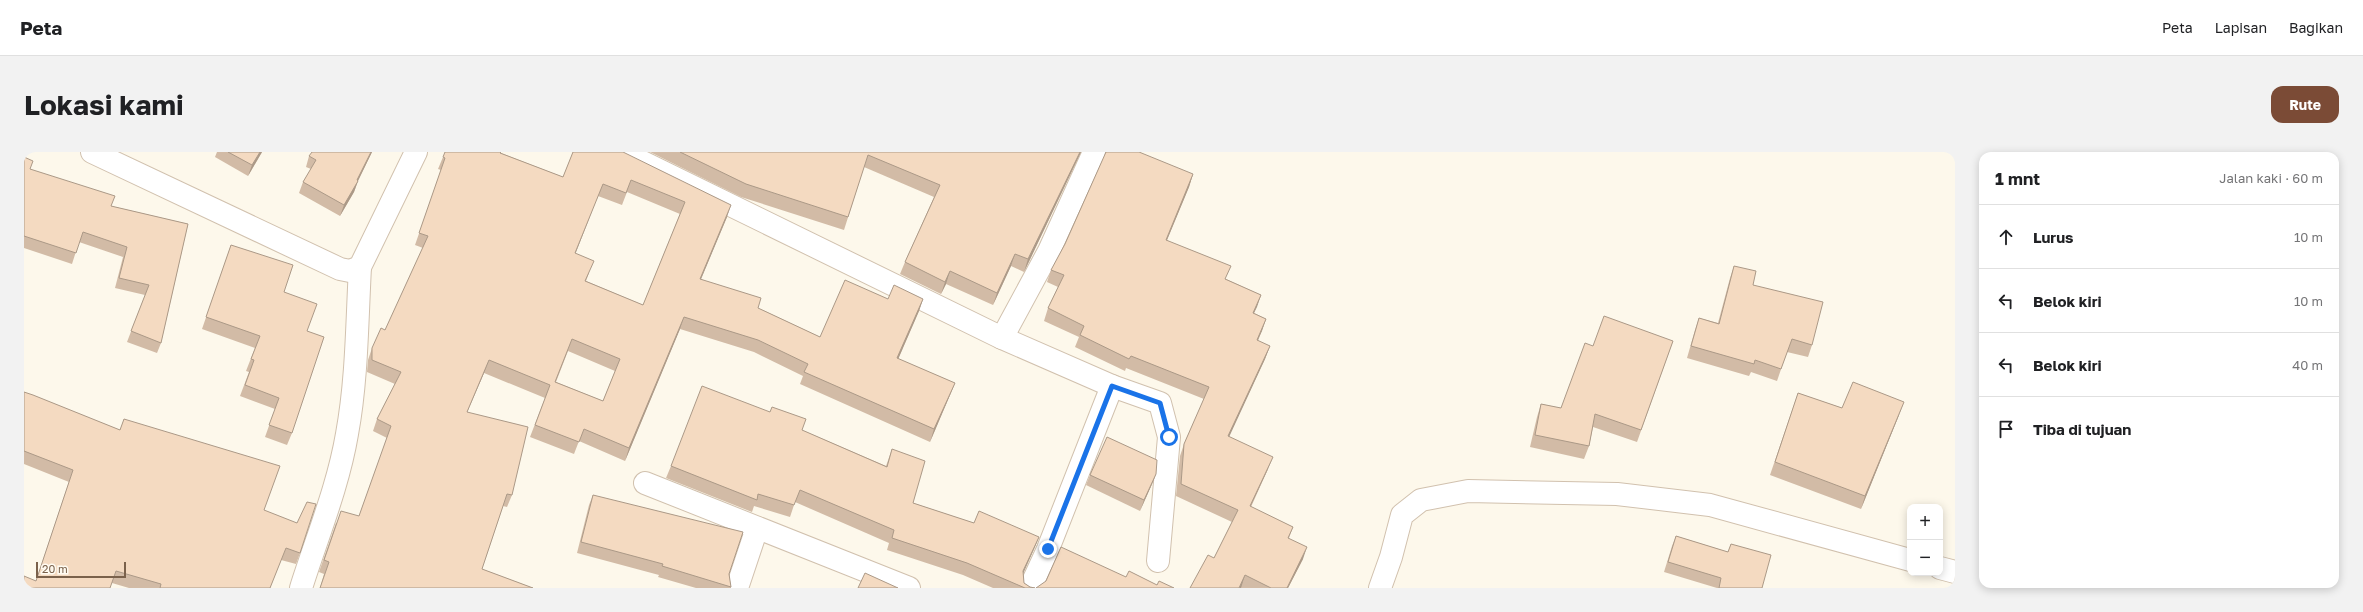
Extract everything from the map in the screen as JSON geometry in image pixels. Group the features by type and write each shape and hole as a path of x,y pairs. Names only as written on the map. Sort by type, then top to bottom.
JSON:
{"street":[{"path":"92,152 340,270 350,271 360,268"},
{"path":"301,588 334,489 347,434 356,351 360,268 416,152"},
{"path":"622,152 1002,338 1112,386 1160,403 1169,437 1158,561"},
{"path":"1002,338 1049,251 1094,152"},
{"path":"1030,588 1048,549 1112,386"},
{"path":"645,483 909,588"},
{"path":"1380,588 1391,557 1402,515 1421,500 1468,491 1617,494 1710,505 1907,559"},
{"path":"737,588 757,528"},
{"path":"1943,569 1955,572"}],"building":[{"path":"228,152 260,152 252,165"},
{"path":"312,152 371,152 357,180 358,181 344,205 303,182 316,160 309,156"},
{"path":"445,152 501,152 500,153 563,177 573,152 623,152 731,205 700,279 761,298 758,308 820,337 845,280 888,299 894,285 923,299 897,358 955,383 934,429 804,372 808,364 758,340 684,317 629,448 584,429 579,442 535,425 550,385 489,360 467,412 528,427 512,495 507,494 482,569 533,588 320,588 329,562 324,560 341,511 359,516 391,426 377,419 401,372 372,360 372,348 381,328 385,330 428,236 419,233 445,158 443,157","holes":["631,180 685,202 643,305 585,281 594,261 575,253 603,184 626,193","572,339 620,359 603,401 555,382"]},
{"path":"680,152 1080,152 1028,259 1015,254 997,293 950,271 945,282 905,262 940,185 868,155 848,217 746,184"},
{"path":"1106,152 1139,152 1193,174 1166,240 1231,266 1225,279 1261,295 1253,313 1266,319 1257,340 1270,346 1228,436 1273,457 1250,506 1293,527 1288,538 1307,547 1287,588 1271,588 1245,575 1239,588 1190,588 1208,555 1214,558 1238,510 1181,484 1184,444 1209,387 1131,356 1129,359 1080,335 1084,326 1048,308 1064,275 1051,270 1065,244"},
{"path":"24,157 33,161 30,169 115,196 111,206 188,224 161,343 131,331 149,285 119,278 127,247 83,232 76,253 24,236"},
{"path":"231,245 293,265 284,292 317,304 307,331 324,337 292,433 269,425 279,398 245,385 254,360 251,359 260,336 206,317"},
{"path":"1734,266 1756,271 1753,285 1823,302 1812,345 1792,339 1781,369 1755,360 1754,364 1691,346 1699,318 1719,324"},
{"path":"1604,316 1673,341 1641,430 1595,414 1589,446 1535,435 1541,404 1561,408 1585,343 1593,346"},
{"path":"1853,382 1904,402 1865,496 1775,462 1798,393 1842,408"},
{"path":"702,386 770,412 772,407 806,419 802,430 887,467 892,449 925,461 913,503 974,523 979,511 1039,537 1023,571 1024,583 1035,588 1025,588 967,563 892,538 894,530 800,490 794,505 758,494 757,500 671,466"},
{"path":"24,392 120,430 124,419 280,466 264,510 297,523 307,502 316,504 300,553 286,548 270,588 160,588 161,584 116,571 110,588 24,588 24,576 36,581 73,470 24,451"},
{"path":"1107,437 1157,460 1156,474 1144,500 1090,475"},
{"path":"593,495 743,532 729,574 731,587 662,566 663,564 581,542"},
{"path":"1676,536 1728,552 1731,544 1771,555 1762,588 1719,588 1721,578 1668,562"},
{"path":"1061,547 1126,577 1129,571 1157,585 1159,581 1174,588 1036,588 1046,581"},
{"path":"865,573 898,588 858,588"}],"route":[{"path":"1048,549 1112,386 1160,403 1169,437"}]}
